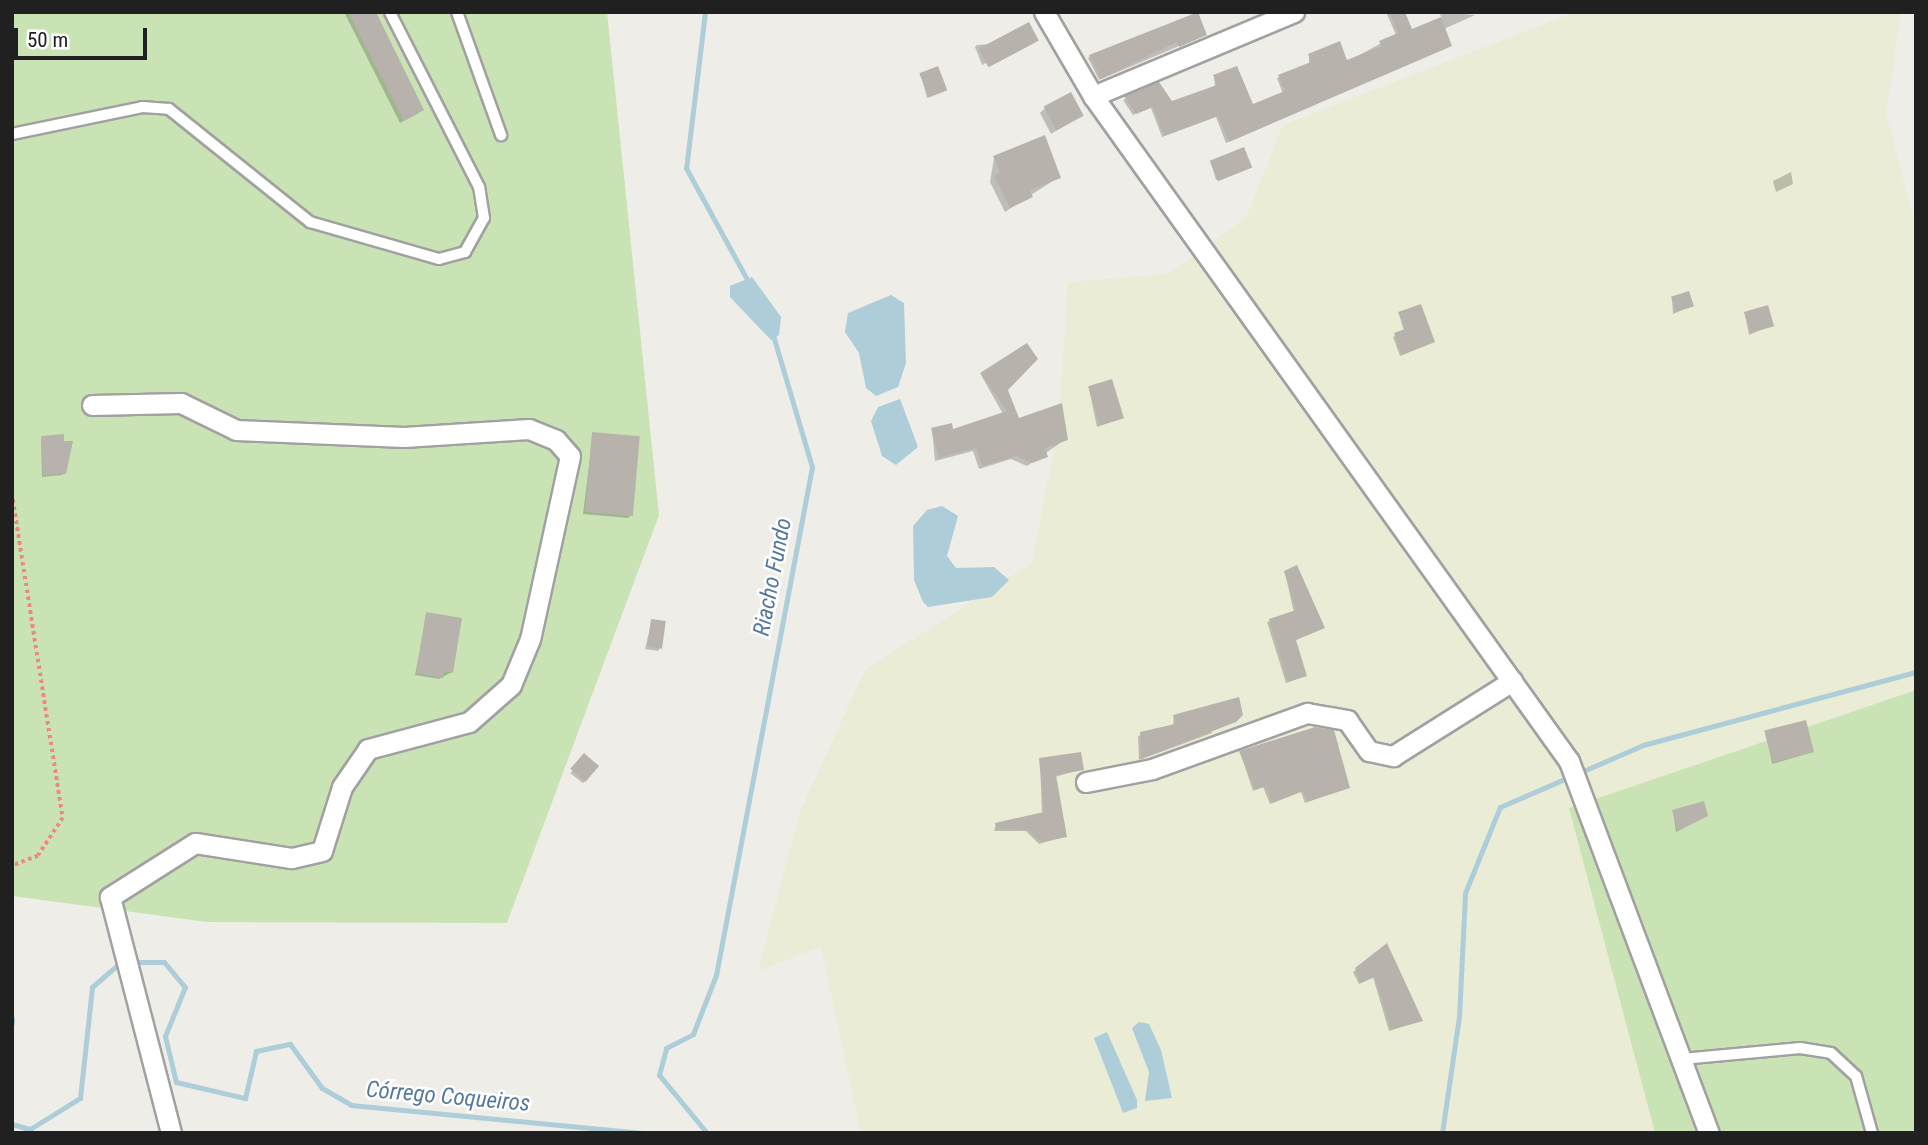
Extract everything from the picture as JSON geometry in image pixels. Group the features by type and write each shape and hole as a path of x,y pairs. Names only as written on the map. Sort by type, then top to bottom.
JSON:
{"street":[{"path":"1044,12 1093,96 1569,761 1583,790 1709,1133"},
{"path":"1093,96 1294,12"},
{"path":"92,405 181,403 236,430 404,437 529,429 556,440 570,456 530,639 510,685 469,722 368,749 357,762 322,852 291,858 195,843 110,897 172,1133"},
{"path":"1086,782 1152,769 1307,713 1347,720 1369,751 1393,755 1512,681"}],"lane":[{"path":"12,134 142,107 169,109 310,222 439,259 465,252 484,218 479,187 390,12"},
{"path":"457,12 501,135"},
{"path":"1682,1059 1800,1048 1830,1053 1856,1076 1872,1133"}],"path":[{"path":"12,493 63,818 38,856 12,866"}],"green space":[{"path":"12,12 607,12 659,515 507,923 207,922 12,896"},
{"path":"1576,12 1901,12 1886,114 1916,228 1916,690 1570,808 1655,1133 861,1133 821,947 758,971 800,812 865,670 1032,563 1059,424 1068,282 1168,274 1246,218 1283,125"},
{"path":"1916,690 1916,1133 1655,1133 1569,808"}],"water":[{"path":"752,277 781,317 779,335 771,340 730,297 730,286"},
{"path":"891,295 904,303 906,363 898,387 876,396 866,388 859,353 845,332 848,313"},
{"path":"900,399 918,447 896,465 882,456 871,421 878,407"},
{"path":"942,506 958,516 947,556 956,568 994,567 1009,580 992,597 928,607 923,602 914,580 913,526 927,510"},
{"path":"1139,1022 1149,1024 1161,1050 1172,1098 1145,1101 1149,1072 1132,1028"},
{"path":"1107,1032 1137,1100 1137,1108 1123,1113 1094,1038"}],"building":[{"path":"348,12 376,12 424,110 404,121"},
{"path":"1198,12 1207,35 1179,47 1177,42 1101,79 1089,55"},
{"path":"1389,12 1405,12 1412,29 1441,17 1452,46 1229,142 1218,116 1164,136 1153,107 1136,114 1124,96 1159,82 1172,101 1217,85 1213,75 1237,66 1253,104 1285,91 1278,75 1311,62 1308,54 1340,41 1347,60 1381,46 1379,41 1398,33"},
{"path":"1029,22 1039,41 989,67 979,49"},
{"path":"938,66 947,90 929,97 919,73"},
{"path":"1071,92 1084,116 1056,130 1044,107"},
{"path":"1045,135 1061,178 1029,190 1033,197 1010,208 994,176 1000,172 993,156"},
{"path":"1244,147 1252,167 1218,181 1210,161"},
{"path":"1689,291 1694,306 1676,312 1671,297"},
{"path":"1421,304 1435,342 1402,355 1394,333 1405,329 1398,312"},
{"path":"1768,305 1774,326 1750,333 1744,312"},
{"path":"1027,343 1038,359 1008,390 1019,418 1062,403 1068,440 1045,448 1048,457 1032,463 1016,456 982,466 976,448 939,458 931,428 952,423 953,429 1007,411 980,373"},
{"path":"1112,379 1124,418 1100,426 1088,386"},
{"path":"592,432 640,436 633,516 585,512"},
{"path":"64,434 64,441 73,441 66,474 43,475 41,436"},
{"path":"1297,565 1325,628 1296,640 1307,676 1288,682 1269,619 1296,610 1284,571"},
{"path":"426,612 462,618 453,673 444,671 443,678 416,673"},
{"path":"651,619 666,621 662,649 647,647"},
{"path":"1239,697 1243,715 1236,722 1141,759 1140,732 1175,724 1173,715"},
{"path":"1806,720 1814,752 1772,762 1764,730"},
{"path":"1315,727 1334,730 1350,788 1307,802 1303,791 1272,803 1266,786 1255,790 1239,751"},
{"path":"1081,752 1084,770 1056,775 1067,837 1042,842 1028,830 996,829 995,823 1044,812 1039,758"},
{"path":"584,753 599,766 585,782 570,769"},
{"path":"1704,801 1708,816 1678,831 1672,810"},
{"path":"1387,943 1423,1021 1391,1030 1375,977 1361,983 1355,968"}],"waterway":[{"name":"Riacho Fundo","path":"705,12 686,168 749,283"},
{"name":"Riacho Fundo","path":"707,1133 659,1075 666,1048 693,1034 716,975 812,467 772,332"},
{"path":"1442,1133 1459,1017 1465,893 1500,807 1643,745 1916,672"},
{"name":"Córrego Coqueiros","path":"12,1124 30,1129 80,1098 92,987 121,962"},
{"name":"Córrego Coqueiros","path":"131,962 164,962 185,987 165,1036 176,1082 245,1098 256,1051 290,1044 322,1088 351,1105 643,1133"},
{"name":"Córrego Coqueiros","path":"12,1018 12,1023"}]}
